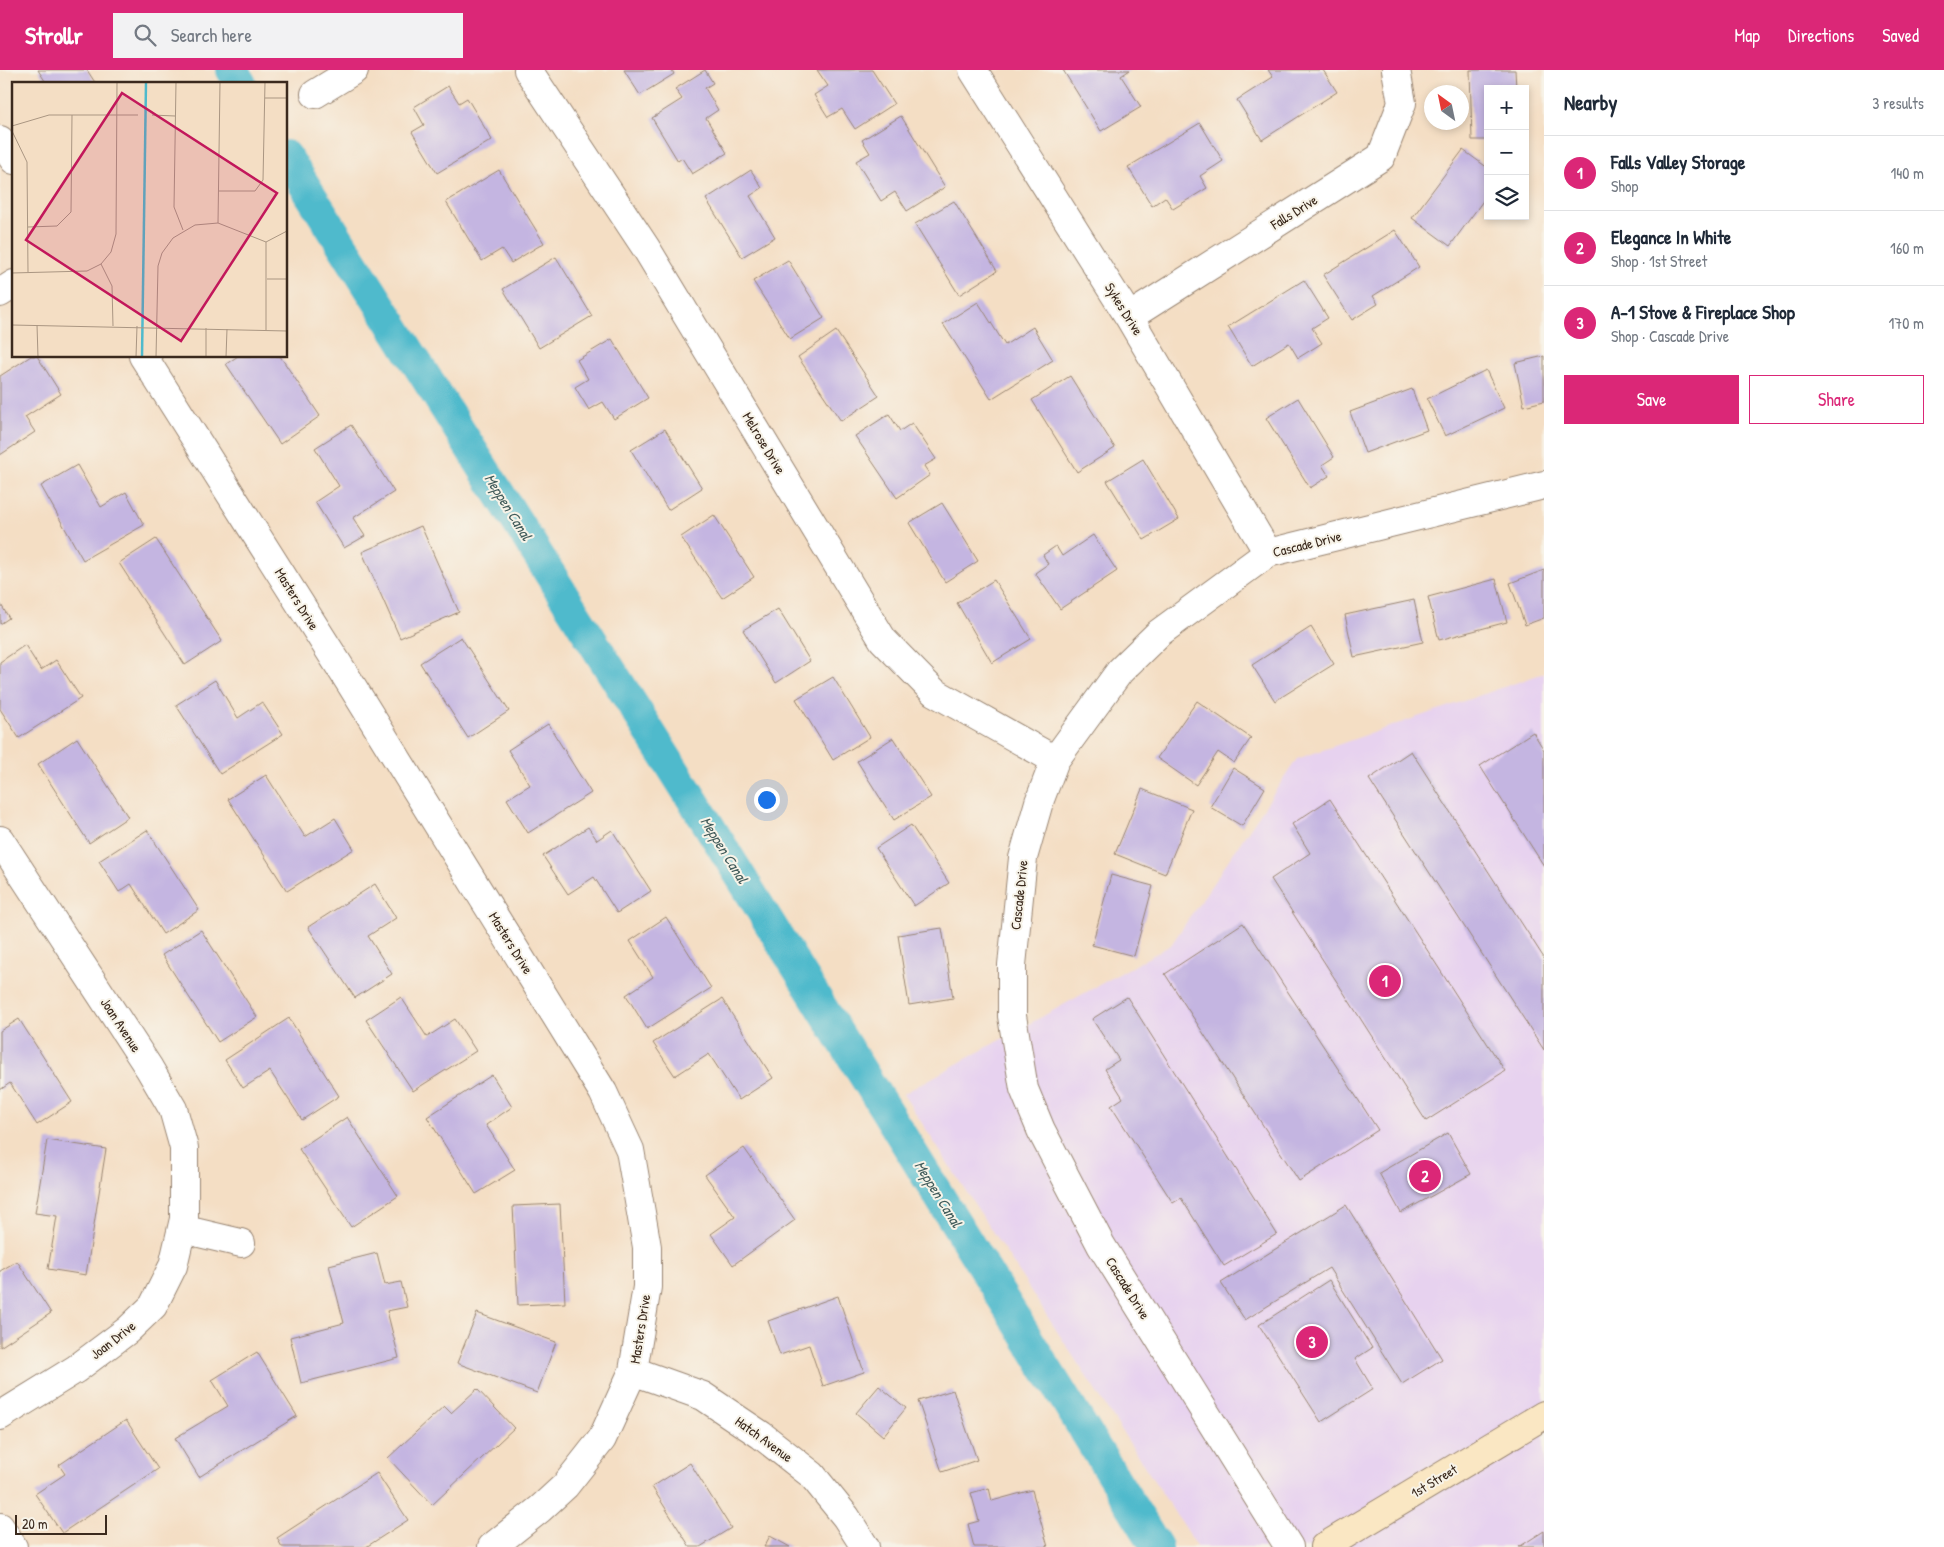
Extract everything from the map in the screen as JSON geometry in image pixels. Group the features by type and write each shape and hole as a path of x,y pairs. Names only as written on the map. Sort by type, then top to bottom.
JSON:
{"main road":[{"name":"1st Street","path":"1324,1547 1544,1415"}],"street":[{"path":"315,94 354,70"},
{"name":"Melrose Drive","path":"528,70 646,248 883,640 934,692 1055,760"},
{"name":"Sykes Drive","path":"973,70 1129,317 1268,553"},
{"name":"Falls Drive","path":"1129,317 1381,157 1402,103 1396,70"},
{"path":"0,140 12,157"},
{"path":"0,294 12,285"},
{"name":"Masters Drive","path":"143,358 352,686 603,1092 630,1150 647,1247 647,1287 633,1371 602,1439 565,1486 540,1509 492,1547"},
{"name":"Cascade Drive","path":"1289,1547 1101,1245 1041,1130 1024,1089 1012,1016 1012,965 1023,858 1039,802 1055,760 1120,671 1160,633 1268,553 1544,485"},
{"name":"Joan Avenue","path":"0,840 149,1068 172,1109 184,1148 184,1219 182,1229"},
{"path":"182,1229 241,1243"},
{"name":"Joan Drive","path":"0,1416 76,1369 128,1330 153,1306 173,1266 182,1229"},
{"name":"Hatch Avenue","path":"633,1371 703,1396 761,1435 812,1475 846,1517 865,1547"},
{"path":"0,1527 13,1547"}],"shaded area":[{"path":"1544,673 1544,1547 1197,1547 903,1094 1171,945 1297,759"}],"building":[{"path":"38,70 87,70 95,82 46,82"},
{"path":"624,70 672,70 674,74 640,95"},
{"path":"705,70 713,83 705,88 718,110 706,118 727,153 692,174 682,158 678,161 652,118 682,99 675,89"},
{"path":"817,70 872,70 894,104 855,129 842,109 828,117 814,95 828,86"},
{"path":"1063,70 1130,70 1121,76 1141,107 1101,131"},
{"path":"1268,70 1323,70 1337,92 1262,140 1237,100 1273,77"},
{"path":"1470,70 1515,70 1516,85 1484,85 1484,140 1472,140"},
{"path":"448,86 459,103 467,98 492,140 437,173 412,132 424,125 414,107"},
{"path":"901,116 945,187 907,211 895,192 881,201 856,161 870,153 862,140"},
{"path":"1200,123 1223,161 1200,176 1207,188 1173,209 1165,197 1152,206 1128,167"},
{"path":"1463,150 1484,165 1484,199 1450,246 1412,218"},
{"path":"499,170 544,243 511,263 502,249 482,261 446,202"},
{"path":"751,170 762,188 750,196 775,237 742,257 706,199"},
{"path":"954,201 997,271 959,295 915,224"},
{"path":"1395,230 1419,267 1373,296 1378,304 1352,320 1323,275"},
{"path":"556,257 592,316 539,348 503,289"},
{"path":"788,260 824,318 790,339 753,281"},
{"path":"1304,280 1328,318 1312,328 1322,343 1298,358 1289,343 1252,366 1228,327"},
{"path":"978,302 1005,345 1033,327 1053,360 991,399 943,324"},
{"path":"836,331 879,396 841,421 798,357"},
{"path":"612,339 648,398 614,419 603,402 589,410 575,387 588,379 577,360"},
{"path":"1544,356 1544,401 1524,406 1515,363"},
{"path":"28,358 38,358 61,394 25,417 35,432 0,455 0,376"},
{"path":"235,358 281,358 320,416 280,444 226,364"},
{"path":"1486,370 1504,408 1445,436 1427,399"},
{"path":"1070,376 1115,448 1077,472 1032,400"},
{"path":"1412,389 1427,430 1365,453 1350,412"},
{"path":"1298,398 1334,457 1322,465 1329,476 1310,488 1266,418"},
{"path":"889,414 900,431 912,423 936,459 924,466 930,475 897,498 855,436"},
{"path":"351,425 394,492 353,518 365,536 344,548 315,502 339,486 315,448"},
{"path":"665,429 702,488 668,510 631,450"},
{"path":"1143,459 1179,519 1144,540 1107,481"},
{"path":"77,465 101,507 126,492 144,525 83,560 41,486"},
{"path":"942,503 978,561 945,582 909,523"},
{"path":"714,515 754,577 722,598 681,537"},
{"path":"421,526 459,612 400,638 362,552"},
{"path":"1093,535 1117,571 1060,609 1035,573 1048,564 1043,555 1056,546 1062,556"},
{"path":"156,539 222,641 185,665 119,563"},
{"path":"1544,570 1544,618 1525,625 1510,583"},
{"path":"1496,579 1507,622 1439,640 1428,597"},
{"path":"994,580 1031,639 992,663 957,603"},
{"path":"1414,600 1423,642 1354,657 1345,615"},
{"path":"0,603 9,618 0,624"},
{"path":"778,609 810,661 776,683 743,630"},
{"path":"1311,627 1334,664 1275,701 1252,665"},
{"path":"461,637 509,711 468,738 420,663"},
{"path":"25,645 41,670 56,660 81,698 19,738 0,709 0,662"},
{"path":"833,677 870,737 833,760 796,699"},
{"path":"215,680 238,718 262,702 283,734 220,774 176,705"},
{"path":"1197,701 1251,738 1234,763 1218,752 1196,785 1157,758"},
{"path":"548,724 591,793 528,833 507,799 530,785 508,750"},
{"path":"1533,732 1544,750 1544,866 1480,766"},
{"path":"77,738 128,817 89,843 38,764"},
{"path":"893,738 931,797 894,820 857,761"},
{"path":"1411,751 1544,958 1544,1050 1369,779"},
{"path":"1233,768 1265,788 1242,826 1210,807"},
{"path":"266,775 305,837 335,818 354,849 287,891 228,799"},
{"path":"1142,789 1192,809 1165,874 1115,854"},
{"path":"1330,799 1505,1071 1426,1121 1271,879 1310,853 1292,824"},
{"path":"911,825 949,883 914,906 876,848"},
{"path":"588,827 597,840 612,830 651,891 617,913 594,877 568,894 543,856"},
{"path":"147,830 199,910 163,934 131,884 119,892 99,861"},
{"path":"1111,875 1153,886 1134,956 1092,945"},
{"path":"375,884 396,918 368,936 392,974 355,998 308,927"},
{"path":"666,917 711,988 647,1029 626,995 653,977 630,941"},
{"path":"1243,923 1378,1130 1299,1181 1165,974"},
{"path":"942,928 953,998 909,1005 898,935"},
{"path":"201,930 257,1017 218,1042 162,955"},
{"path":"401,997 427,1037 455,1019 476,1051 413,1091 366,1020"},
{"path":"1127,997 1277,1234 1224,1266 1181,1198 1173,1203 1111,1106 1123,1098 1105,1069 1119,1060 1092,1019"},
{"path":"722,999 773,1078 739,1100 709,1054 675,1076 653,1043"},
{"path":"289,1018 339,1096 302,1120 270,1071 243,1088 225,1060"},
{"path":"19,1019 72,1102 37,1125 10,1083 0,1090 0,1031"},
{"path":"492,1075 512,1107 486,1125 515,1170 476,1194 427,1117"},
{"path":"347,1117 398,1196 351,1227 299,1149"},
{"path":"1448,1133 1471,1174 1401,1213 1379,1173"},
{"path":"47,1140 106,1149 86,1275 48,1269 57,1216 35,1213"},
{"path":"744,1148 795,1220 733,1265 711,1234 735,1217 705,1175"},
{"path":"560,1204 565,1303 518,1305 513,1206"},
{"path":"1346,1205 1442,1359 1402,1384 1329,1268 1245,1320 1221,1283"},
{"path":"377,1253 385,1285 401,1282 407,1307 387,1311 399,1358 301,1383 290,1337 344,1323 329,1265"},
{"path":"17,1261 51,1313 0,1347 0,1271"},
{"path":"1329,1280 1372,1348 1355,1359 1373,1389 1321,1422 1259,1325"},
{"path":"838,1296 864,1372 823,1386 809,1345 780,1355 768,1321"},
{"path":"477,1313 556,1342 537,1393 457,1363"},
{"path":"257,1352 297,1416 199,1477 175,1438 228,1406 212,1380"},
{"path":"879,1386 906,1408 883,1436 856,1413"},
{"path":"477,1389 514,1428 432,1505 388,1458 444,1406 451,1413"},
{"path":"953,1390 977,1460 942,1472 918,1401"},
{"path":"126,1420 158,1469 62,1533 35,1494 65,1474 59,1465"},
{"path":"690,1463 731,1528 700,1547 690,1547 652,1487"},
{"path":"377,1473 408,1520 366,1547 282,1547 277,1538"},
{"path":"989,1488 992,1501 1032,1490 1048,1547 974,1547 968,1524 979,1521 971,1493"},
{"path":"1544,1531 1544,1547 1519,1547"},
{"path":"770,1536 790,1547 764,1547"}],"waterway":[{"name":"Meppen Canal","path":"232,70 240,82"},
{"name":"Meppen Canal","path":"288,159 706,821 1157,1547"}],"place":[{"name":"Falls Valley Storage","path":"1385,981"},
{"name":"Elegance In White","path":"1425,1176"},
{"name":"A-1 Stove & Fireplace Shop","path":"1312,1342"}]}
